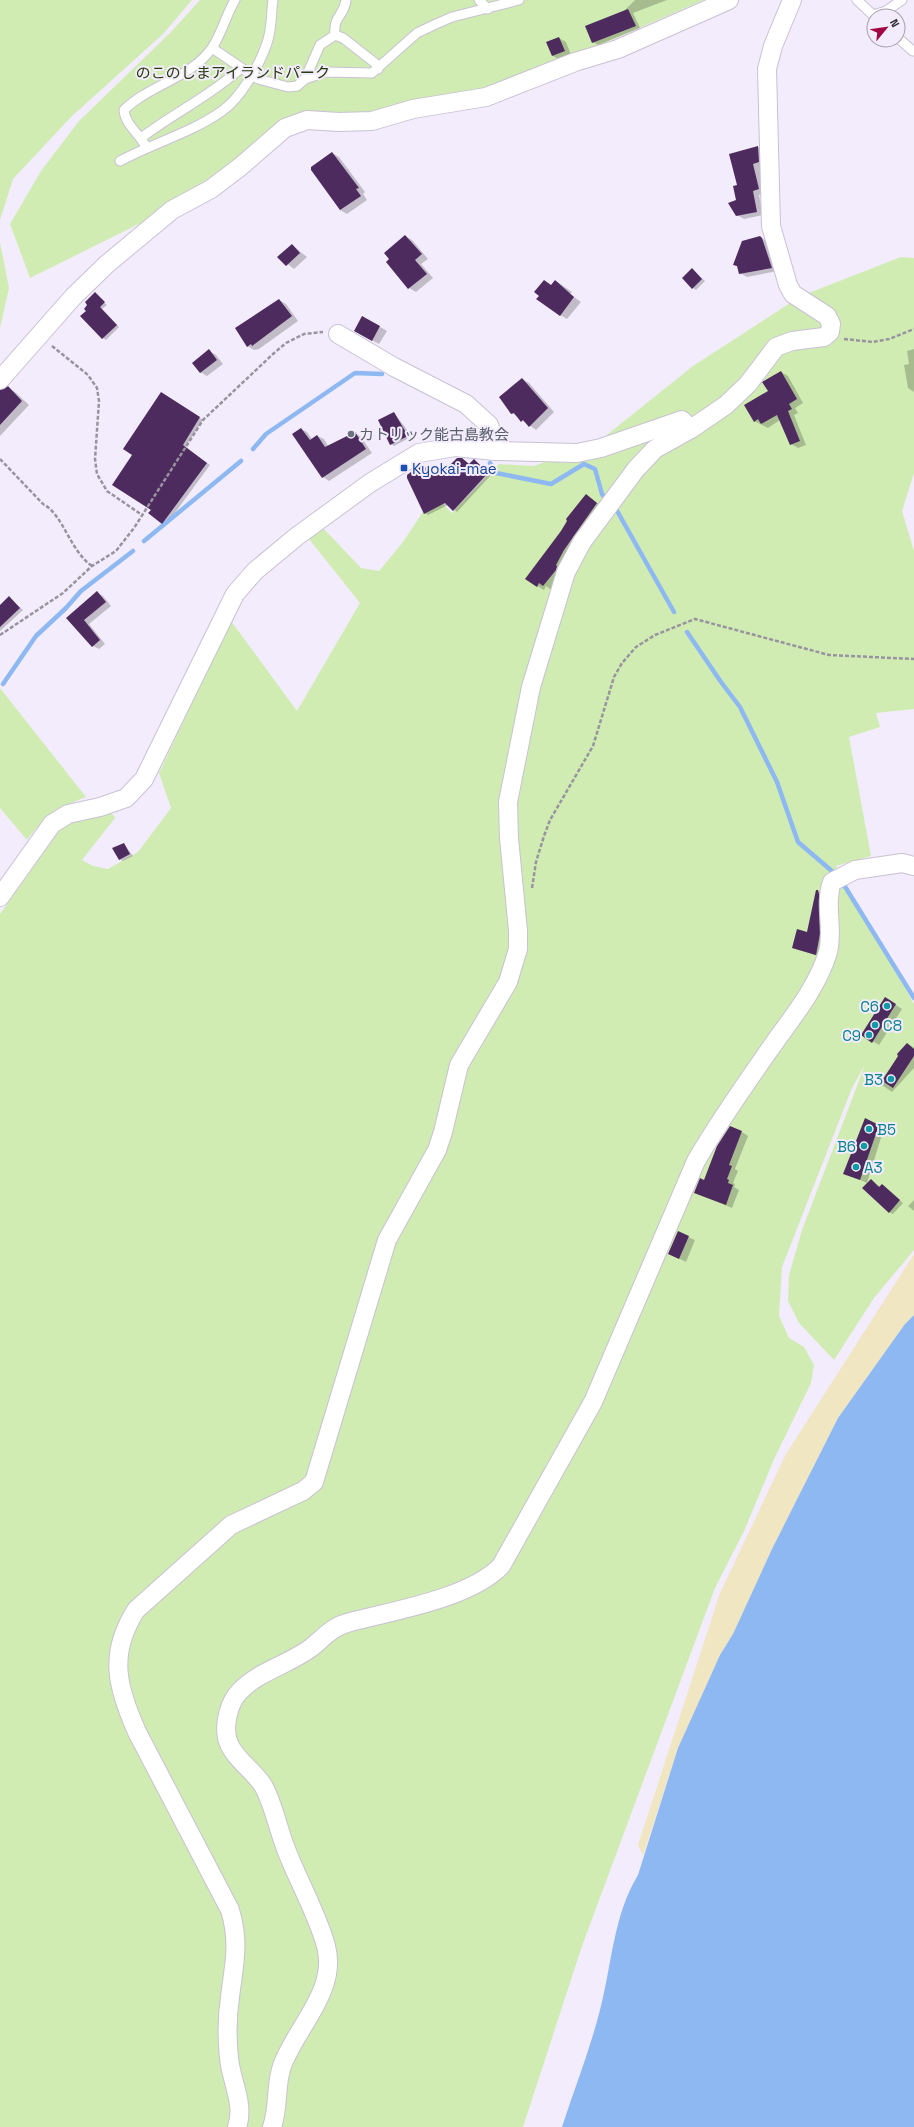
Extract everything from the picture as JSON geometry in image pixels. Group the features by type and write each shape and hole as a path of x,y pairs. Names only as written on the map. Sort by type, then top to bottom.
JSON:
{"street":[{"path":"0,380 73,297 107,264 172,210 211,189 240,167 285,128 307,120 339,122 372,121 413,108 486,97 575,62 618,49 730,0"},
{"path":"237,2127 239,2103 230,2072 228,2051 230,1999 236,1951 236,1929 230,1910 137,1732 125,1706 119,1681 117,1662 120,1643 127,1624 136,1610 231,1526 303,1491 314,1482 387,1240 437,1150 443,1132 458,1064 508,982 518,949 518,931 509,838 508,802 531,687 566,572 582,542 636,469 655,449 691,429 732,400 748,384 776,347 792,341 824,338 830,332 831,324 827,316 793,294 788,285 771,226 767,69 773,46 792,0"},
{"path":"338,334 394,367 466,404 489,425 493,436 495,451"},
{"path":"0,897 52,824 68,814 100,807 126,798 144,779 235,594 255,571 296,537 370,483 414,456 440,449 455,447 495,451 577,453 601,448 682,420 691,429"},
{"path":"272,2127 275,2117 277,2087 282,2066 323,1990 327,1970 326,1947 286,1850 264,1787 252,1770 232,1748 227,1739 227,1716 232,1703 239,1691 251,1682 298,1657 336,1628 346,1624 392,1613 465,1590 492,1575 501,1566 593,1402 696,1161 712,1133 790,1020 820,971 828,951 831,929 829,891 832,882 855,870 902,863 914,866"}],"lane":[{"path":"146,147 141,138 134,132 124,110 147,93 185,71 212,48 235,0"},
{"path":"120,160 146,147 193,128 224,110 247,84 268,42 273,0"},
{"path":"335,35 336,20 345,9 346,0"},
{"path":"480,0 488,9"},
{"path":"212,48 240,69 252,74 258,79 288,87 297,86 305,79 326,72 360,74 372,73 417,34 452,17 519,0"},
{"path":"857,0 866,8"},
{"path":"890,8 902,0"},
{"path":"305,79 320,45 335,35"},
{"path":"335,35 343,38 375,63 378,69"},
{"path":"906,45 913,51"},
{"path":"141,138 168,118 217,89 240,69"}],"path":[{"path":"824,338 873,342 889,339 914,329"},
{"path":"0,635 68,589 92,566 116,551 134,528 203,420 273,354 286,344 304,334 328,332 338,334"},
{"path":"49,343 88,375 97,388 99,400 95,460 97,474 107,491 142,515"},
{"path":"0,459 43,504 51,508 57,516 66,535 86,562 92,566"},
{"path":"531,894 536,862 550,820 592,746 614,677 622,663 636,647 655,635 695,619 829,656 914,659"}],"green space":[{"path":"0,0 192,0 163,34 71,117 13,179 0,220"},
{"name":"のこのしまアイランドパーク","path":"200,0 704,0 496,90 376,117 281,126 159,214 30,278 10,224 41,171 79,121 171,32"},
{"path":"0,242 9,288 0,328"},
{"path":"901,257 914,258 914,473 902,511 914,551 914,709 876,713 880,727 849,737 871,856 836,866 914,1004 914,1250 874,1298 834,1360 799,1323 788,1301 789,1275 802,1230 865,1065 852,1088 782,1267 779,1316 789,1338 804,1347 814,1365 811,1383 775,1457 744,1531 715,1588 582,1946 523,2127 0,2127 0,914 59,831 73,821 109,809 115,818 82,860 93,866 108,869 138,852 171,808 159,773 231,621 297,711 360,603 309,539 324,529 361,568 379,571 403,542 434,495 452,513 499,464 534,466 598,442 693,366 801,296"},
{"path":"0,688 86,797 67,805 46,818 27,840 0,808"}],"sand":[{"path":"914,1254 914,1315 905,1324 838,1418 772,1549 733,1634 720,1655 678,1748 643,1856 638,1845 720,1593 786,1454"}],"water":[{"path":"914,1315 914,2127 562,2127 597,2021 619,1922 630,1890 638,1875 678,1748 720,1655 733,1634 772,1549 838,1418 905,1324"}],"building":[{"path":"628,9 636,26 592,43 585,26"},
{"path":"559,37 565,51 552,56 546,42"},
{"path":"758,146 759,162 753,164 759,189 753,191 757,212 736,216 728,203 736,200 733,186 737,185 729,154"},
{"path":"332,152 359,188 356,189 361,196 340,210 311,170 311,167"},
{"path":"405,235 422,254 415,260 427,274 408,289 386,262 389,259 384,253"},
{"path":"760,236 772,268 739,274 737,266 733,265 742,241"},
{"path":"292,244 300,253 286,266 277,257"},
{"path":"692,268 702,279 692,289 682,278"},
{"path":"544,280 551,285 555,280 574,297 560,316 536,299 539,296 534,292"},
{"path":"95,292 105,302 100,307 117,325 102,339 80,316 86,311 84,309 87,305 85,302"},
{"path":"279,299 292,316 252,346 251,344 247,347 235,328"},
{"path":"362,316 380,326 372,341 354,331"},
{"path":"209,349 217,360 200,373 192,363"},
{"path":"781,371 797,399 789,404 792,409 788,411 800,441 790,445 777,415 761,424 758,419 754,422 744,405 768,391 762,382"},
{"path":"522,378 548,408 529,427 523,420 521,422 514,413 511,414 499,397"},
{"path":"8,386 22,401 0,425 0,390"},
{"path":"161,392 200,417 183,445 207,463 162,524 148,513 151,510 112,485 132,455 123,449"},
{"path":"394,412 408,436 390,445 378,420"},
{"path":"301,428 310,440 317,435 325,447 355,432 366,449 322,478 292,434"},
{"path":"457,458 462,458 469,464 474,459 488,473 453,511 445,503 424,514 407,475 422,464 435,476 447,464 449,466"},
{"path":"586,494 597,503 564,550 556,565 556,570 543,586 539,583 537,587 525,579 561,531 567,521 566,519"},
{"path":"97,591 106,602 84,620 100,640 92,647 66,618"},
{"path":"9,596 20,608 0,627 0,605"},
{"path":"124,843 130,854 119,860 112,848"},
{"path":"816,890 818,890 819,894 820,934 816,955 792,948 797,929 807,932"},
{"path":"885,997 896,1004 872,1043 861,1035"},
{"path":"907,1043 914,1049 914,1056 893,1088 882,1081 898,1056 897,1054"},
{"path":"865,1118 879,1125 860,1180 843,1174"},
{"path":"730,1126 742,1131 729,1165 732,1166 727,1179 729,1180 728,1183 733,1185 726,1205 694,1193 700,1178 704,1180 717,1146"},
{"path":"871,1179 879,1187 882,1184 900,1200 889,1213 862,1188"},
{"path":"678,1231 689,1236 679,1259 668,1254"}],"waterway":[{"path":"253,449 266,434 355,373 382,374"},
{"path":"144,541 241,461"},
{"path":"490,463 496,473 551,484 584,464 595,469 602,494 606,499"},
{"path":"616,509 674,612"},
{"path":"3,684 36,636 66,608 81,591 133,551"},
{"path":"687,632 740,707 777,782 798,842 833,872"},
{"path":"844,885 914,998"}],"place":[{"name":"カトリック能古島教会","path":"351,434"},
{"name":"Kyokai-mae","path":"404,468"},
{"name":"C6","path":"887,1006"},
{"name":"C8","path":"875,1025"},
{"name":"C9","path":"869,1035"},
{"name":"B3","path":"891,1079"},
{"name":"B5","path":"869,1129"},
{"name":"B6","path":"864,1146"},
{"name":"A3","path":"856,1167"}]}
